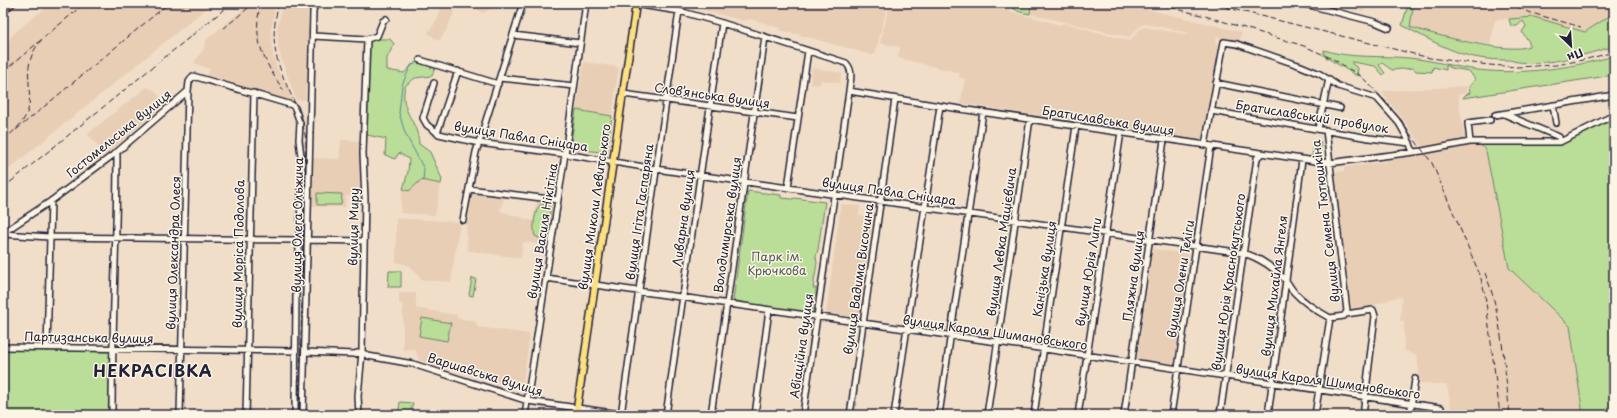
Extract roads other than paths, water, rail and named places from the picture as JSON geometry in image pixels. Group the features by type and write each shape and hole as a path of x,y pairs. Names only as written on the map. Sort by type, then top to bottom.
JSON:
{"main road":[{"path":"4,10 11,3"},
{"name":"вулиця Миколи Левитського","path":"577,412 635,3"}],"street":[{"name":"вулиця Олега Ольжича","path":"303,415 313,11 316,3"},
{"path":"463,220 476,152 523,3"},
{"name":"вулиця Василя Нікітіна","path":"525,415 565,154 586,3"},
{"path":"628,3 679,11 722,23 848,65 851,73 849,91"},
{"path":"1301,3 1374,22 1389,28"},
{"name":"вулиця Ігіта Гаспаряна","path":"621,415 679,11"},
{"path":"313,36 367,39 377,36 383,21 386,19"},
{"name":"Ливарна вулиця","path":"666,415 722,23"},
{"path":"514,35 580,43"},
{"name":"Володимирська вулиця","path":"711,415 765,37"},
{"name":"вулиця Миру","path":"359,415 358,396 362,352 365,199 363,153 367,39"},
{"path":"1205,146 1224,42 1237,44 1301,66 1329,79 1338,86 1377,98 1399,123 1410,142 1413,152"},
{"path":"788,187 808,51"},
{"path":"420,60 498,84"},
{"path":"437,133 458,71"},
{"name":"Гостомельська вулиця","path":"3,233 51,201 117,152 188,91 189,82 193,76 254,93 292,106"},
{"path":"500,78 574,86"},
{"name":"вулиця Семена Тютюшкіна","path":"1318,129 1329,79"},
{"name":"вулиця Павла Сніцара","path":"434,83 423,118 427,125 437,133 479,143 565,154 656,169 1243,253 1254,257 1268,266 1310,306 1330,318"},
{"path":"1216,83 1340,108"},
{"name":"вулиця Олександра Олеся","path":"180,415 188,91"},
{"name":"Братиславська вулиця","path":"849,91 940,106 1121,132 1164,140 1329,163 1413,152 1470,142 1560,142 1614,115"},
{"name":"Авіаційна вулиця","path":"802,415 849,91"},
{"name":"вулиця Моріса Подолова","path":"246,415 249,240 254,93"},
{"name":"Словʼянська вулиця","path":"623,94 798,118"},
{"path":"1495,115 1614,95"},
{"name":"вулиця Вадима Височина","path":"850,415 895,99"},
{"path":"1553,105 1556,123"},
{"name":"вулиця Олега Ольжича","path":"292,106 295,108 300,122 299,140 302,164 300,230 298,240 299,278 296,294 294,352 295,415"},
{"path":"894,415 940,106"},
{"name":"Братиславський провулок","path":"1211,111 1318,129 1410,142"},
{"path":"939,415 983,112"},
{"path":"1503,114 1559,137 1560,142"},
{"name":"вулиця Левка Мацієвича","path":"987,415 1030,119"},
{"path":"1470,142 1468,123 1490,120"},
{"name":"Канізька вулиця","path":"1034,415 1076,126"},
{"name":"вулиця Семена Тютюшкіна","path":"1315,415 1330,318 1340,317 1346,314 1326,130"},
{"name":"вулиця Юрія Липи","path":"1078,415 1121,132"},
{"name":"Пляжна вулиця","path":"1124,415 1164,140"},
{"name":"вулиця Олени Теліги","path":"1171,415 1211,146"},
{"path":"112,415 112,348 117,238 117,152"},
{"name":"вулиця Юрія Краснокутського","path":"1220,415 1257,158 1262,154"},
{"name":"вулиця Михайла Янгеля","path":"1268,415 1302,160"},
{"path":"469,189 558,200"},
{"path":"47,348 51,201"},
{"path":"3,233 49,237 184,240 298,240"},
{"path":"308,240 364,241"},
{"name":"вулиця Кароля Шимановського","path":"546,278 997,342 1441,408"},
{"path":"755,415 769,310"},
{"path":"1346,314 1373,310 1375,316 1363,415"},
{"name":"Партизанська вулиця","path":"3,347 294,352"},
{"path":"305,352 354,354 362,352"},
{"name":"Варшавська вулиця","path":"362,352 368,356 413,364 528,401 577,412 627,415"},
{"path":"1410,415 1415,380"}],"waterway":[{"path":"415,64 411,65 402,85 399,113 405,133 424,169 423,181"}],"railway":[{"path":"3,72 85,3"},
{"path":"16,130 169,3"},
{"path":"3,188 232,3"},
{"path":"223,29 254,3"},
{"path":"261,3 258,16 261,49 265,60 284,91"},
{"path":"279,3 274,30 275,51 280,69 302,120 306,143 299,415"},
{"path":"1153,3 1205,16 1304,46 1333,59 1362,77 1388,104 1432,163 1480,275 1485,294 1500,415"},
{"path":"1208,3 1430,58 1517,67 1556,65 1614,52"},
{"path":"1510,3 1528,12 1581,27"},
{"path":"1549,3 1555,4"},
{"path":"3,140 20,125 27,113 29,101 29,64 35,49 42,39"},
{"path":"1485,273 1496,307 1510,415"}],"district":[{"name":"НЕКРАСІВКА","path":"153,371"}],"park label":[{"name":"Парк ім. Крючкова","path":"777,264"}]}
